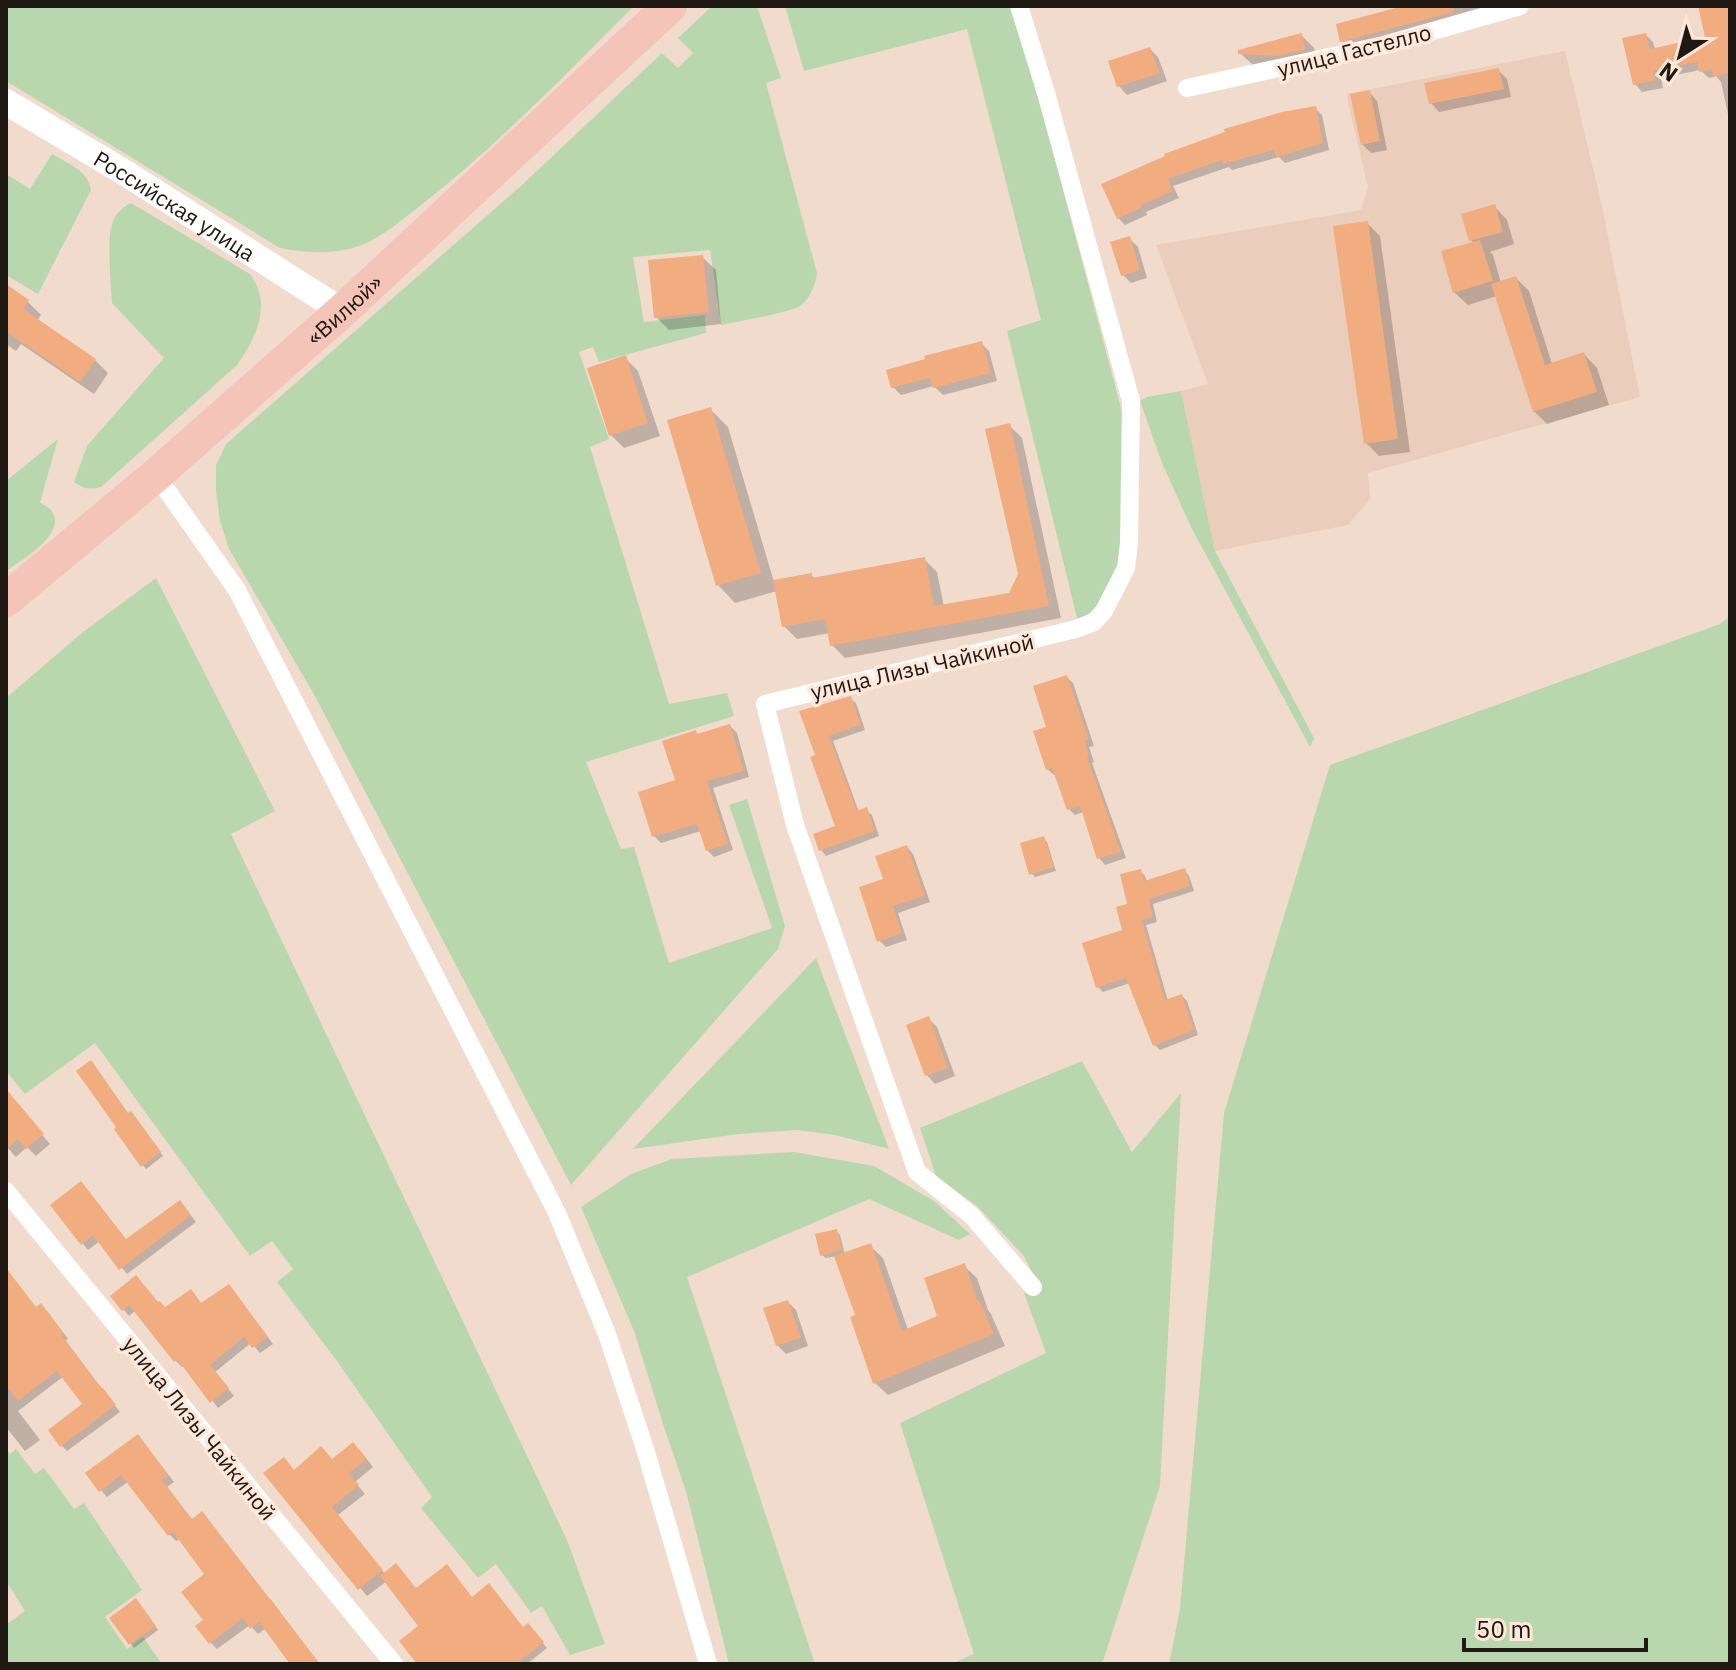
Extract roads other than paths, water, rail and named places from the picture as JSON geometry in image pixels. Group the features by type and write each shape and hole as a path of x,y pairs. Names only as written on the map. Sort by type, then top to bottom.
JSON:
{"highway":[{"name":"«Вилюй»","path":"6,600 156,475 342,311 670,6"}],"street":[{"name":"улица Лизы Чайкиной","path":"1019,6 1131,401 1126,568 1104,611 1094,622 1076,629 765,704 795,825 917,1172 972,1216 1033,1287"},
{"name":"улица Гастелло","path":"1187,88 1384,45 1520,6"},
{"name":"Российская улица","path":"6,102 127,174 342,311"},
{"path":"156,475 237,590 557,1213 612,1348 708,1664"},
{"name":"улица Лизы Чайкиной","path":"6,1191 394,1664"}]}
